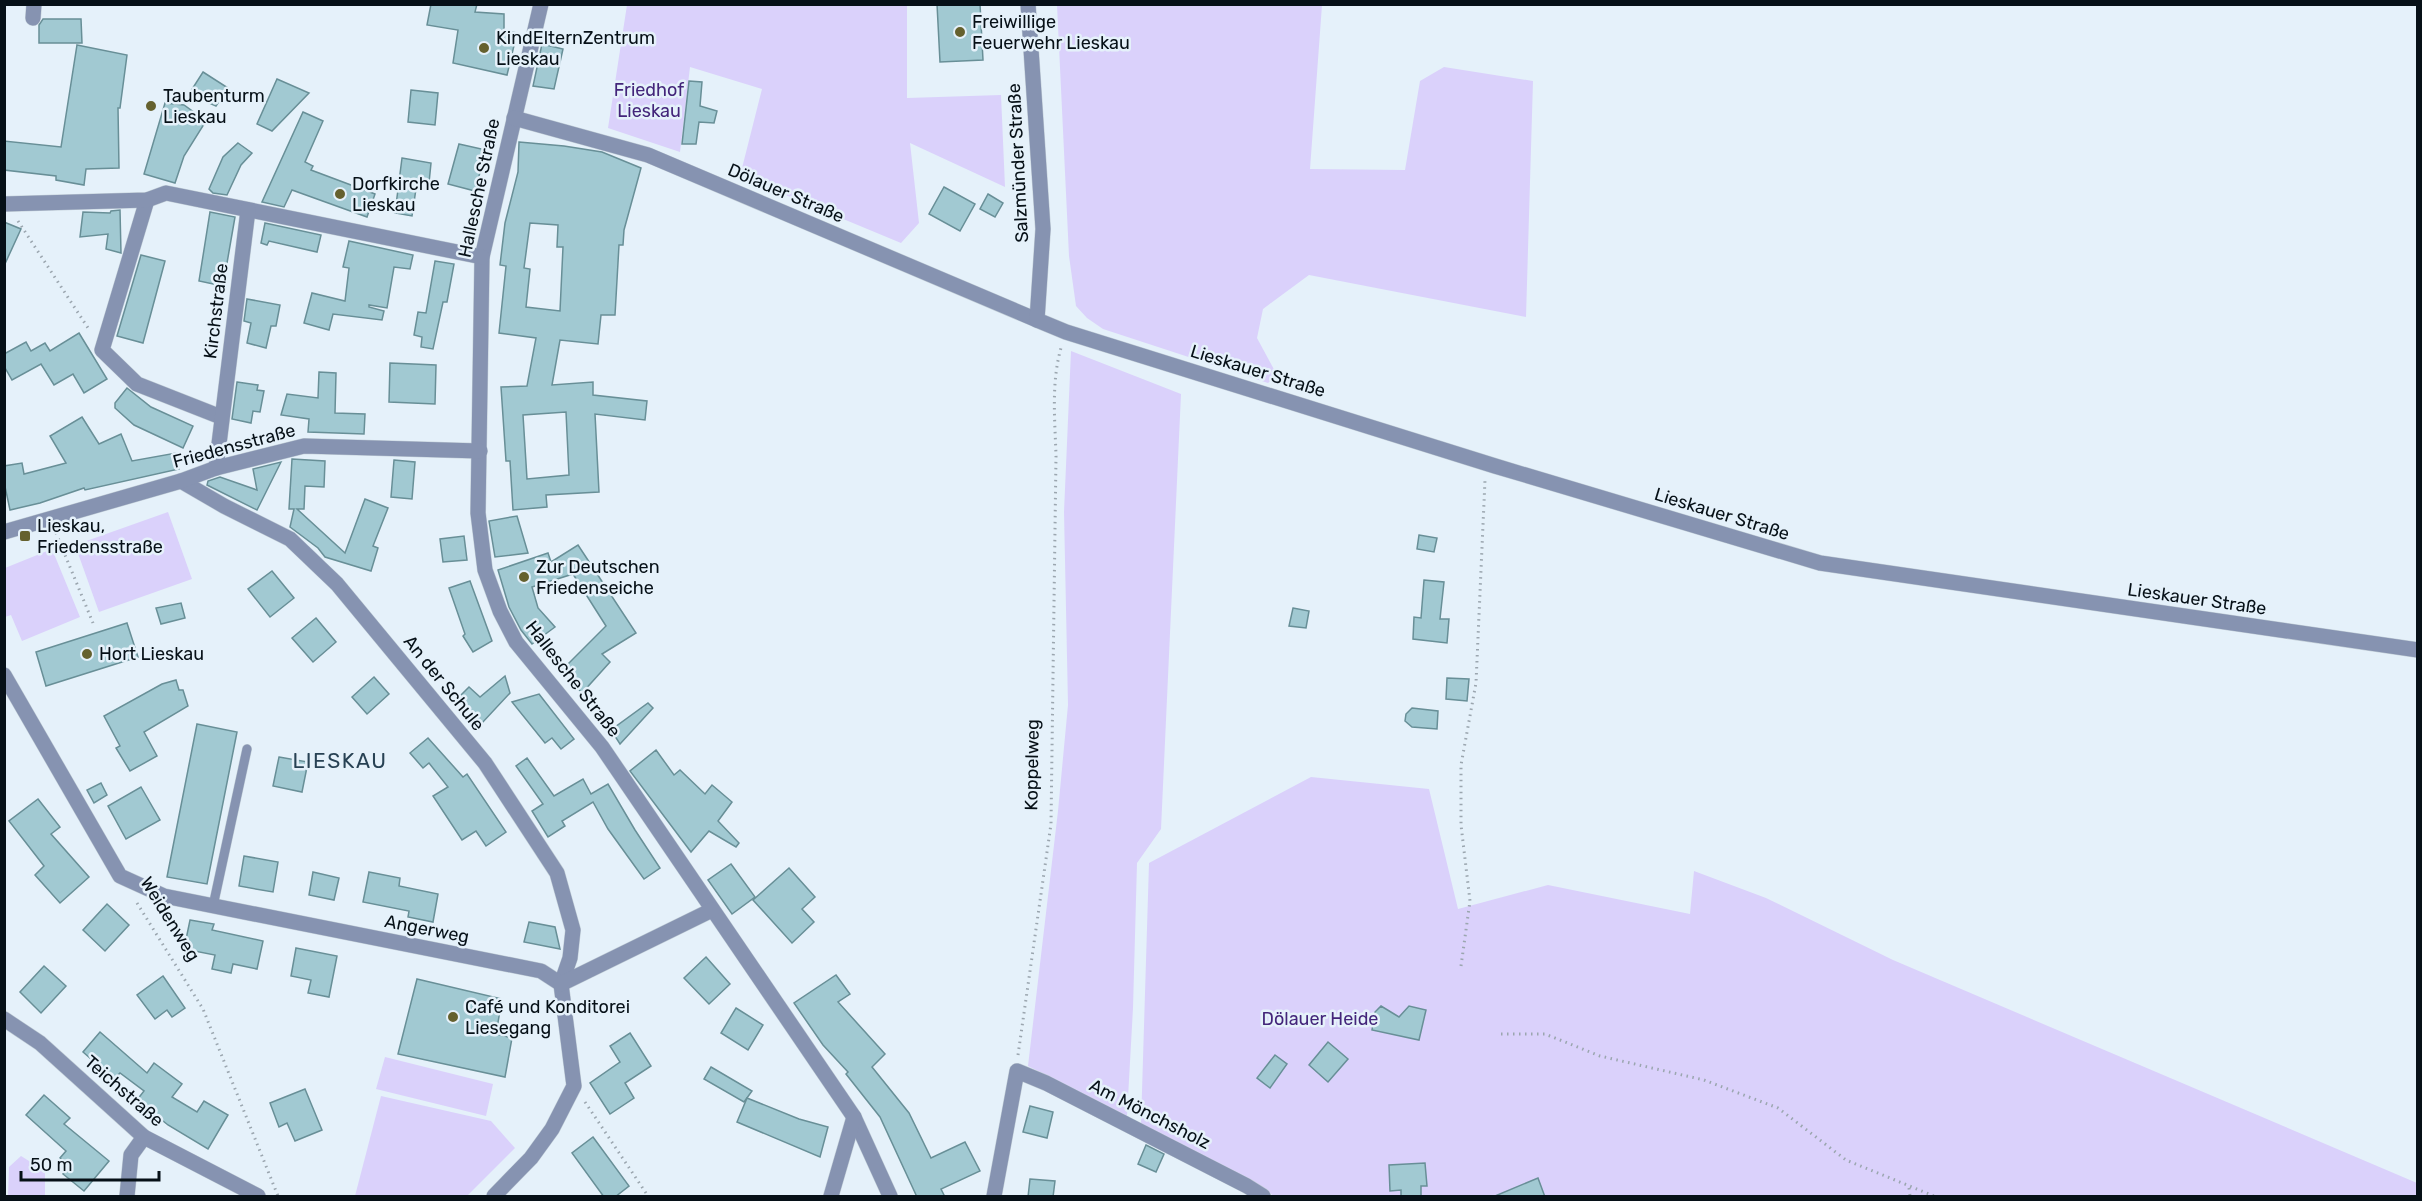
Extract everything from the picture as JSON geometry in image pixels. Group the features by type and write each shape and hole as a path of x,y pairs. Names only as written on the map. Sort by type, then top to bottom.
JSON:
{"street":[{"name":"Hallesche Straße","path":"541,4 482,257 478,513 485,570 500,611 516,642 602,747 854,1117 890,1197"},
{"name":"Salzmünder Straße","path":"1028,4 1043,229 1037,320"},
{"name":"Dölauer Straße","path":"514,118 648,155 1037,320"},
{"path":"6,205 147,200 166,193 482,257"},
{"path":"102,350 147,200"},
{"name":"Kirchstraße","path":"216,468 248,210"},
{"name":"Lieskauer Straße","path":"1037,320 1066,332 1486,464 1820,564 2418,650"},
{"name":"Friedensstraße","path":"102,350 137,384 221,417"},
{"name":"Friedensstraße","path":"4,532 181,481 216,468 304,446 480,450"},
{"name":"An der Schule","path":"181,481 224,506 290,539 337,584 484,763 557,873 573,930 570,957 561,984"},
{"name":"Weidenweg","path":"4,675 120,876"},
{"name":"Angerweg","path":"120,876 164,896 541,971 561,984"},
{"path":"494,1197 537,1151 552,1129 574,1086 561,984 712,910"},
{"name":"Teichstraße","path":"4,1019 40,1043 144,1137 258,1197"},
{"path":"994,1197 1017,1071"},
{"name":"Am Mönchsholz","path":"1017,1071 1046,1083 1263,1197"},
{"path":"831,1197 854,1117"},
{"path":"127,1197 131,1155 144,1137"}],"lane":[{"path":"213,906 247,749"}],"path":[{"path":"6,205 71,299 102,350"},
{"name":"Koppelweg","path":"1017,1071 1051,824 1056,456 1054,395 1055,377 1066,332"},
{"path":"1461,966 1470,901 1461,825 1461,765 1476,683 1486,464"},
{"path":"49,519 93,623"},
{"name":"Weidenweg","path":"120,876 204,1009 278,1197"},
{"path":"1501,1034 1545,1034 1600,1056 1704,1080 1778,1108 1846,1160 1934,1197"},
{"path":"574,1086 648,1197"},
{"path":"1909,1188 1910,1197"}],"green space":[{"name":"Friedhof Lieskau","path":"627,5 907,5 907,98 1001,95 1005,187 910,143 919,223 901,243 740,176 762,89 690,67 680,152 608,128"},
{"path":"1057,5 1322,5 1310,169 1405,170 1420,81 1444,67 1533,81 1526,317 1309,275 1263,309 1257,338 1277,375 1268,383 1103,329 1087,318 1076,306 1069,256"},
{"path":"1071,351 1181,394 1161,829 1137,863 1127,1116 1028,1066 1068,705 1064,512"},
{"path":"168,512 192,579 99,612 75,545"},
{"path":"52,549 80,617 22,641 11,615 5,617 5,568"},
{"name":"Dölauer Heide","path":"1311,777 1429,789 1458,909 1548,885 1690,914 1694,871 1766,898 1893,960 2417,1183 2417,1196 1274,1196 1141,1124 1149,863"},
{"path":"385,1057 493,1084 486,1116 376,1089"},
{"path":"381,1096 491,1121 515,1148 467,1196 355,1196"},
{"path":"21,1156 45,1171 45,1196 8,1196 9,1167"}],"building":[{"name":"KindElternZentrum Lieskau","path":"431,4 477,4 475,12 504,14 504,30 517,33 507,75 453,63 458,30 427,25"},
{"name":"Freiwillige Feuerwehr Lieskau","path":"937,4 980,4 983,60 940,62"},
{"path":"43,19 81,19 82,43 39,43 39,25"},
{"path":"542,44 563,49 554,89 533,86"},
{"path":"77,45 127,55 120,108 118,108 119,168 86,169 84,185 56,180 56,176 4,170 4,141 61,147"},
{"path":"203,72 228,88 216,106 189,94"},
{"path":"277,79 309,93 272,131 257,124"},
{"path":"689,81 702,82 700,106 717,111 714,123 699,122 696,144 682,144"},
{"path":"411,90 438,93 435,125 408,122"},
{"path":"165,103 184,105 206,121 184,156 175,183 144,174"},
{"path":"303,112 323,121 305,162 313,166 311,170 375,194 367,217 292,190 284,207 262,202"},
{"path":"519,142 602,152 641,168 624,230 623,245 619,245 615,315 601,315 598,344 560,340 552,385 593,382 593,395 647,401 645,420 595,414 599,492 546,495 547,507 513,510 510,461 506,461 501,387 527,386 536,338 499,333 506,266 500,265 505,223 518,172","holes":["530,223 558,225 557,247 563,247 560,311 526,307 530,269 524,268","566,412 569,475 527,479 523,415"]},
{"path":"238,143 252,153 241,165 227,195 213,193 209,189 223,157"},
{"path":"459,144 486,150 475,191 448,184"},
{"path":"402,158 431,163 429,183 417,182 412,216 395,213"},
{"path":"944,187 975,204 960,231 929,214"},
{"path":"988,194 1003,203 995,217 980,209"},
{"path":"120,210 121,253 106,249 108,234 80,237 83,212 110,213"},
{"path":"210,212 235,217 223,286 199,281"},
{"path":"4,222 21,229 4,266"},
{"path":"265,223 321,235 317,252 269,241 267,245 261,243"},
{"path":"349,241 413,255 410,269 394,267 387,308 369,305 369,307 384,311 382,320 333,314 329,330 304,323 312,293 345,301 349,268 343,267"},
{"path":"141,255 165,261 143,343 117,336"},
{"path":"435,261 454,264 447,302 443,302 433,349 421,347 422,337 414,335 418,312 426,313"},
{"path":"247,299 280,305 276,326 271,326 266,348 247,343 251,323 244,321"},
{"path":"79,333 107,379 84,393 73,374 54,385 41,364 12,380 4,366 4,354 26,342 31,351 45,343 50,351"},
{"path":"390,363 436,365 435,404 389,402"},
{"path":"319,372 336,373 335,413 365,414 364,434 308,432 309,419 281,415 287,394 318,398"},
{"path":"237,382 258,385 257,390 264,391 260,412 253,411 251,423 232,419"},
{"path":"127,388 151,407 193,426 183,448 134,425 115,408 115,403"},
{"path":"82,417 99,444 121,434 132,461 176,453 179,469 85,490 84,488 40,503 10,510 4,482 4,466 22,463 24,474 66,463 50,436"},
{"path":"292,459 325,461 324,487 305,486 304,509 297,509 345,553 365,499 388,508 373,546 378,548 371,571 325,557 318,548 290,527 294,509 289,509"},
{"path":"394,460 415,462 412,499 391,497"},
{"path":"281,462 257,510 207,485 208,481 220,477 257,490 253,469"},
{"path":"517,516 528,553 495,557 489,521"},
{"path":"1419,535 1437,538 1434,552 1417,549"},
{"path":"464,536 467,560 443,562 440,539"},
{"path":"578,545 636,633 602,654 610,662 582,693 562,670 606,626 573,574 532,587 538,608 555,627 532,644 521,630 509,607 498,570 548,553 551,562"},
{"path":"272,571 294,598 270,617 248,589"},
{"path":"1424,580 1444,582 1440,619 1449,619 1447,643 1413,639 1414,617 1421,618"},
{"path":"470,581 492,641 473,652 463,636 465,634 449,588"},
{"path":"181,603 185,618 161,624 156,608"},
{"path":"1293,608 1309,611 1306,628 1289,626"},
{"path":"316,618 336,642 313,662 292,638"},
{"name":"Hort Lieskau","path":"127,623 138,657 46,686 36,652"},
{"path":"505,676 510,693 482,723 457,699 469,687 480,697"},
{"path":"374,677 389,694 367,714 352,697"},
{"path":"1447,678 1469,679 1467,701 1446,699"},
{"path":"176,680 179,690 183,690 188,706 144,732 157,756 130,771 116,748 120,746 104,716 162,684"},
{"path":"539,694 574,739 561,749 552,738 545,743 512,702"},
{"path":"648,703 653,708 620,744 611,730"},
{"path":"1412,708 1438,711 1437,729 1412,727 1405,721 1406,714"},
{"path":"197,724 237,732 207,884 167,877"},
{"path":"428,738 463,777 467,774 506,832 486,846 476,831 462,840 433,796 448,787 429,763 423,768 410,753"},
{"path":"656,750 674,775 680,770 705,794 712,785 732,802 718,821 739,843 736,847 709,831 691,852 630,771"},
{"path":"279,757 308,762 302,792 273,786"},
{"path":"527,758 554,796 583,779 591,794 608,784 660,868 644,879 608,829 593,802 562,821 565,826 548,837 532,811 543,804 516,766"},
{"path":"101,783 107,795 94,803 87,790"},
{"path":"141,787 160,820 126,839 108,806"},
{"path":"38,799 60,827 51,834 89,877 60,903 35,875 44,866 9,821"},
{"path":"244,856 278,862 273,892 239,886"},
{"path":"731,864 755,897 732,914 708,880"},
{"path":"789,868 815,897 802,909 814,922 792,943 753,900"},
{"path":"313,872 339,878 334,900 309,895"},
{"path":"369,872 400,878 399,886 438,894 433,922 408,917 409,911 363,902"},
{"path":"107,904 129,925 105,951 83,930"},
{"path":"190,920 214,924 212,930 263,941 257,969 233,964 231,973 212,969 215,955 184,949"},
{"path":"529,922 555,927 560,949 524,942"},
{"path":"296,948 337,956 329,997 308,993 311,980 291,976"},
{"path":"706,957 730,984 709,1004 684,978"},
{"path":"44,966 66,986 41,1013 20,992"},
{"path":"836,975 850,994 838,1002 885,1054 872,1067 909,1113 931,1158 965,1142 980,1171 941,1189 945,1197 917,1197 880,1117 846,1074 848,1072 823,1045 794,1003"},
{"path":"163,976 185,1008 172,1017 167,1010 155,1019 137,995"},
{"name":"Café und Konditorei Liesegang","path":"417,979 502,999 496,1034 512,1038 505,1077 398,1054"},
{"path":"1381,1006 1399,1017 1409,1006 1426,1010 1419,1040 1372,1030 1375,1012"},
{"path":"736,1008 763,1025 748,1050 721,1033"},
{"path":"100,1032 147,1073 154,1063 182,1084 172,1097 197,1112 204,1101 228,1115 208,1149 168,1125 137,1100 144,1091 120,1073 114,1079 83,1052"},
{"path":"630,1033 651,1066 625,1083 634,1098 610,1114 590,1083 620,1062 610,1046"},
{"path":"1328,1042 1348,1059 1328,1082 1309,1065"},
{"path":"1275,1055 1287,1064 1270,1088 1257,1078"},
{"path":"711,1067 752,1091 744,1102 704,1079"},
{"path":"305,1089 322,1130 295,1141 287,1123 279,1127 270,1103"},
{"path":"44,1095 70,1118 64,1124 109,1161 84,1191 63,1174 70,1166 60,1158 66,1151 26,1115"},
{"path":"747,1098 799,1119 828,1127 820,1157 737,1122"},
{"path":"1030,1106 1053,1112 1047,1138 1023,1132"},
{"path":"593,1137 629,1186 615,1197 604,1197 572,1153"},
{"path":"1146,1145 1164,1154 1156,1172 1138,1164"},
{"path":"1425,1163 1427,1186 1421,1186 1421,1197 1401,1197 1401,1190 1390,1191 1389,1165"},
{"path":"1538,1178 1545,1197 1495,1197 1495,1196"},
{"path":"1030,1179 1055,1181 1053,1197 1028,1197"}],"place":[{"name":"Freiwillige Feuerwehr Lieskau","path":"960,32"},
{"name":"KindElternZentrum Lieskau","path":"484,48"},
{"name":"Taubenturm Lieskau","path":"151,106"},
{"name":"Dorfkirche Lieskau","path":"340,194"},
{"name":"Lieskau, Friedensstraße","path":"25,536"},
{"name":"Zur Deutschen Friedenseiche","path":"524,577"},
{"name":"Hort Lieskau","path":"87,654"},
{"name":"Café und Konditorei Liesegang","path":"453,1017"}],"district":[{"name":"LIESKAU","path":"340,761"}]}
